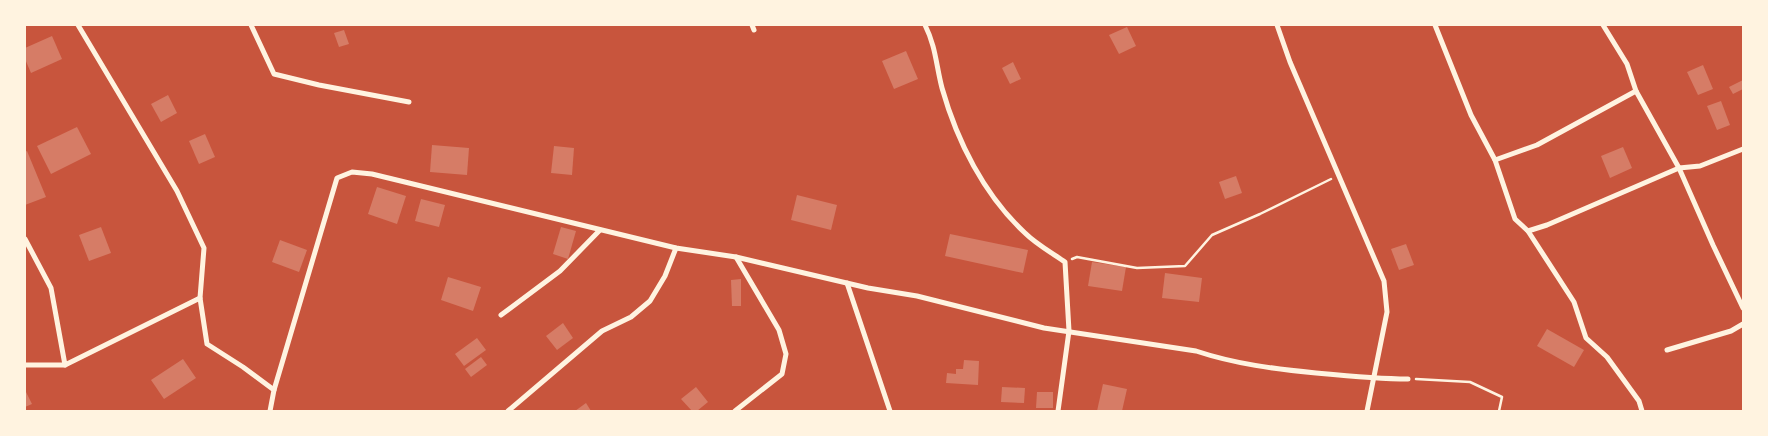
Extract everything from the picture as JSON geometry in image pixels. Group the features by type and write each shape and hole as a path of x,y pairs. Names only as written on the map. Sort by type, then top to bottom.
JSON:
{"street":[{"path":"78,25 177,191 204,248 200,298 207,344 274,390"},
{"path":"251,25 274,74 319,85 410,102"},
{"path":"925,25 933,40 942,86 954,124 982,181 1026,234 1066,262 1069,331 1058,411"},
{"path":"1277,25 1290,62 1384,281 1387,312 1375,379 1367,411"},
{"path":"1435,25 1471,115 1495,160 1515,219 1528,231 1574,302 1586,338 1606,357 1639,401 1642,411"},
{"path":"1603,25 1626,64 1636,91 1679,168 1713,246 1743,308"},
{"path":"1495,160 1537,145 1636,91"},
{"path":"1528,231 1679,168 1700,166 1743,149"},
{"path":"270,411 274,390 337,178 352,172 372,174 676,248 736,257 868,288 917,296 1035,326 1196,351 1216,358 1261,368 1375,379 1408,379"},
{"path":"501,315 560,271 600,230"},
{"path":"25,239 51,288 64,365"},
{"path":"508,411 602,331 631,317 650,301 665,276 676,248"},
{"path":"734,411 782,374 786,354 778,330 736,257"},
{"path":"846,283 890,411"},
{"path":"25,365 64,365 200,298"},
{"path":"1667,350 1731,331 1743,324"}],"path":[{"path":"1066,262 1077,257 1137,268 1185,266 1212,235 1260,214 1339,174"},
{"path":"1408,379 1470,382 1502,397 1499,411"}],"building":[{"path":"1127,27 1136,46 1119,54 1109,35"},
{"path":"344,30 349,44 339,47 334,33"},
{"path":"52,36 62,59 31,73 25,59 25,48"},
{"path":"906,51 918,79 894,89 882,61"},
{"path":"1013,62 1021,79 1010,84 1002,68"},
{"path":"1703,65 1713,89 1698,95 1687,72"},
{"path":"1743,80 1743,89 1733,94 1729,87"},
{"path":"168,95 177,113 161,122 151,104"},
{"path":"1721,101 1730,125 1717,130 1707,106"},
{"path":"77,127 91,154 51,174 37,146"},
{"path":"205,134 215,157 199,164 189,141"},
{"path":"432,145 469,148 467,175 430,172"},
{"path":"554,146 574,148 572,175 551,173"},
{"path":"1623,147 1632,168 1610,178 1601,156"},
{"path":"27,151 46,197 25,205 25,152"},
{"path":"1236,176 1242,193 1225,199 1219,182"},
{"path":"377,187 406,196 397,224 368,214"},
{"path":"797,195 837,205 831,230 791,220"},
{"path":"421,199 445,205 439,227 415,221"},
{"path":"101,227 111,253 89,261 79,235"},
{"path":"561,227 576,231 568,259 553,254"},
{"path":"950,234 1028,250 1023,273 945,256"},
{"path":"280,240 307,250 299,272 272,262"},
{"path":"1406,244 1414,265 1399,270 1391,249"},
{"path":"1092,262 1126,267 1122,291 1088,286"},
{"path":"1165,273 1202,278 1199,302 1162,298"},
{"path":"448,277 481,287 473,311 441,300"},
{"path":"741,279 741,306 732,306 731,280"},
{"path":"563,323 573,338 557,350 546,336"},
{"path":"1547,329 1584,350 1574,367 1537,346"},
{"path":"477,338 486,350 464,366 455,354"},
{"path":"481,357 487,365 471,377 465,369"},
{"path":"183,359 196,378 164,399 151,380"},
{"path":"964,360 979,361 978,385 946,383 947,373 956,374 956,369 963,369"},
{"path":"1103,384 1127,389 1122,411 1097,411"},
{"path":"696,387 708,402 697,411 692,411 681,399"},
{"path":"1002,387 1025,388 1024,403 1001,402"},
{"path":"25,390 32,404 25,407"},
{"path":"1037,392 1053,392 1053,408 1036,408"},
{"path":"586,403 591,411 575,411"}]}
